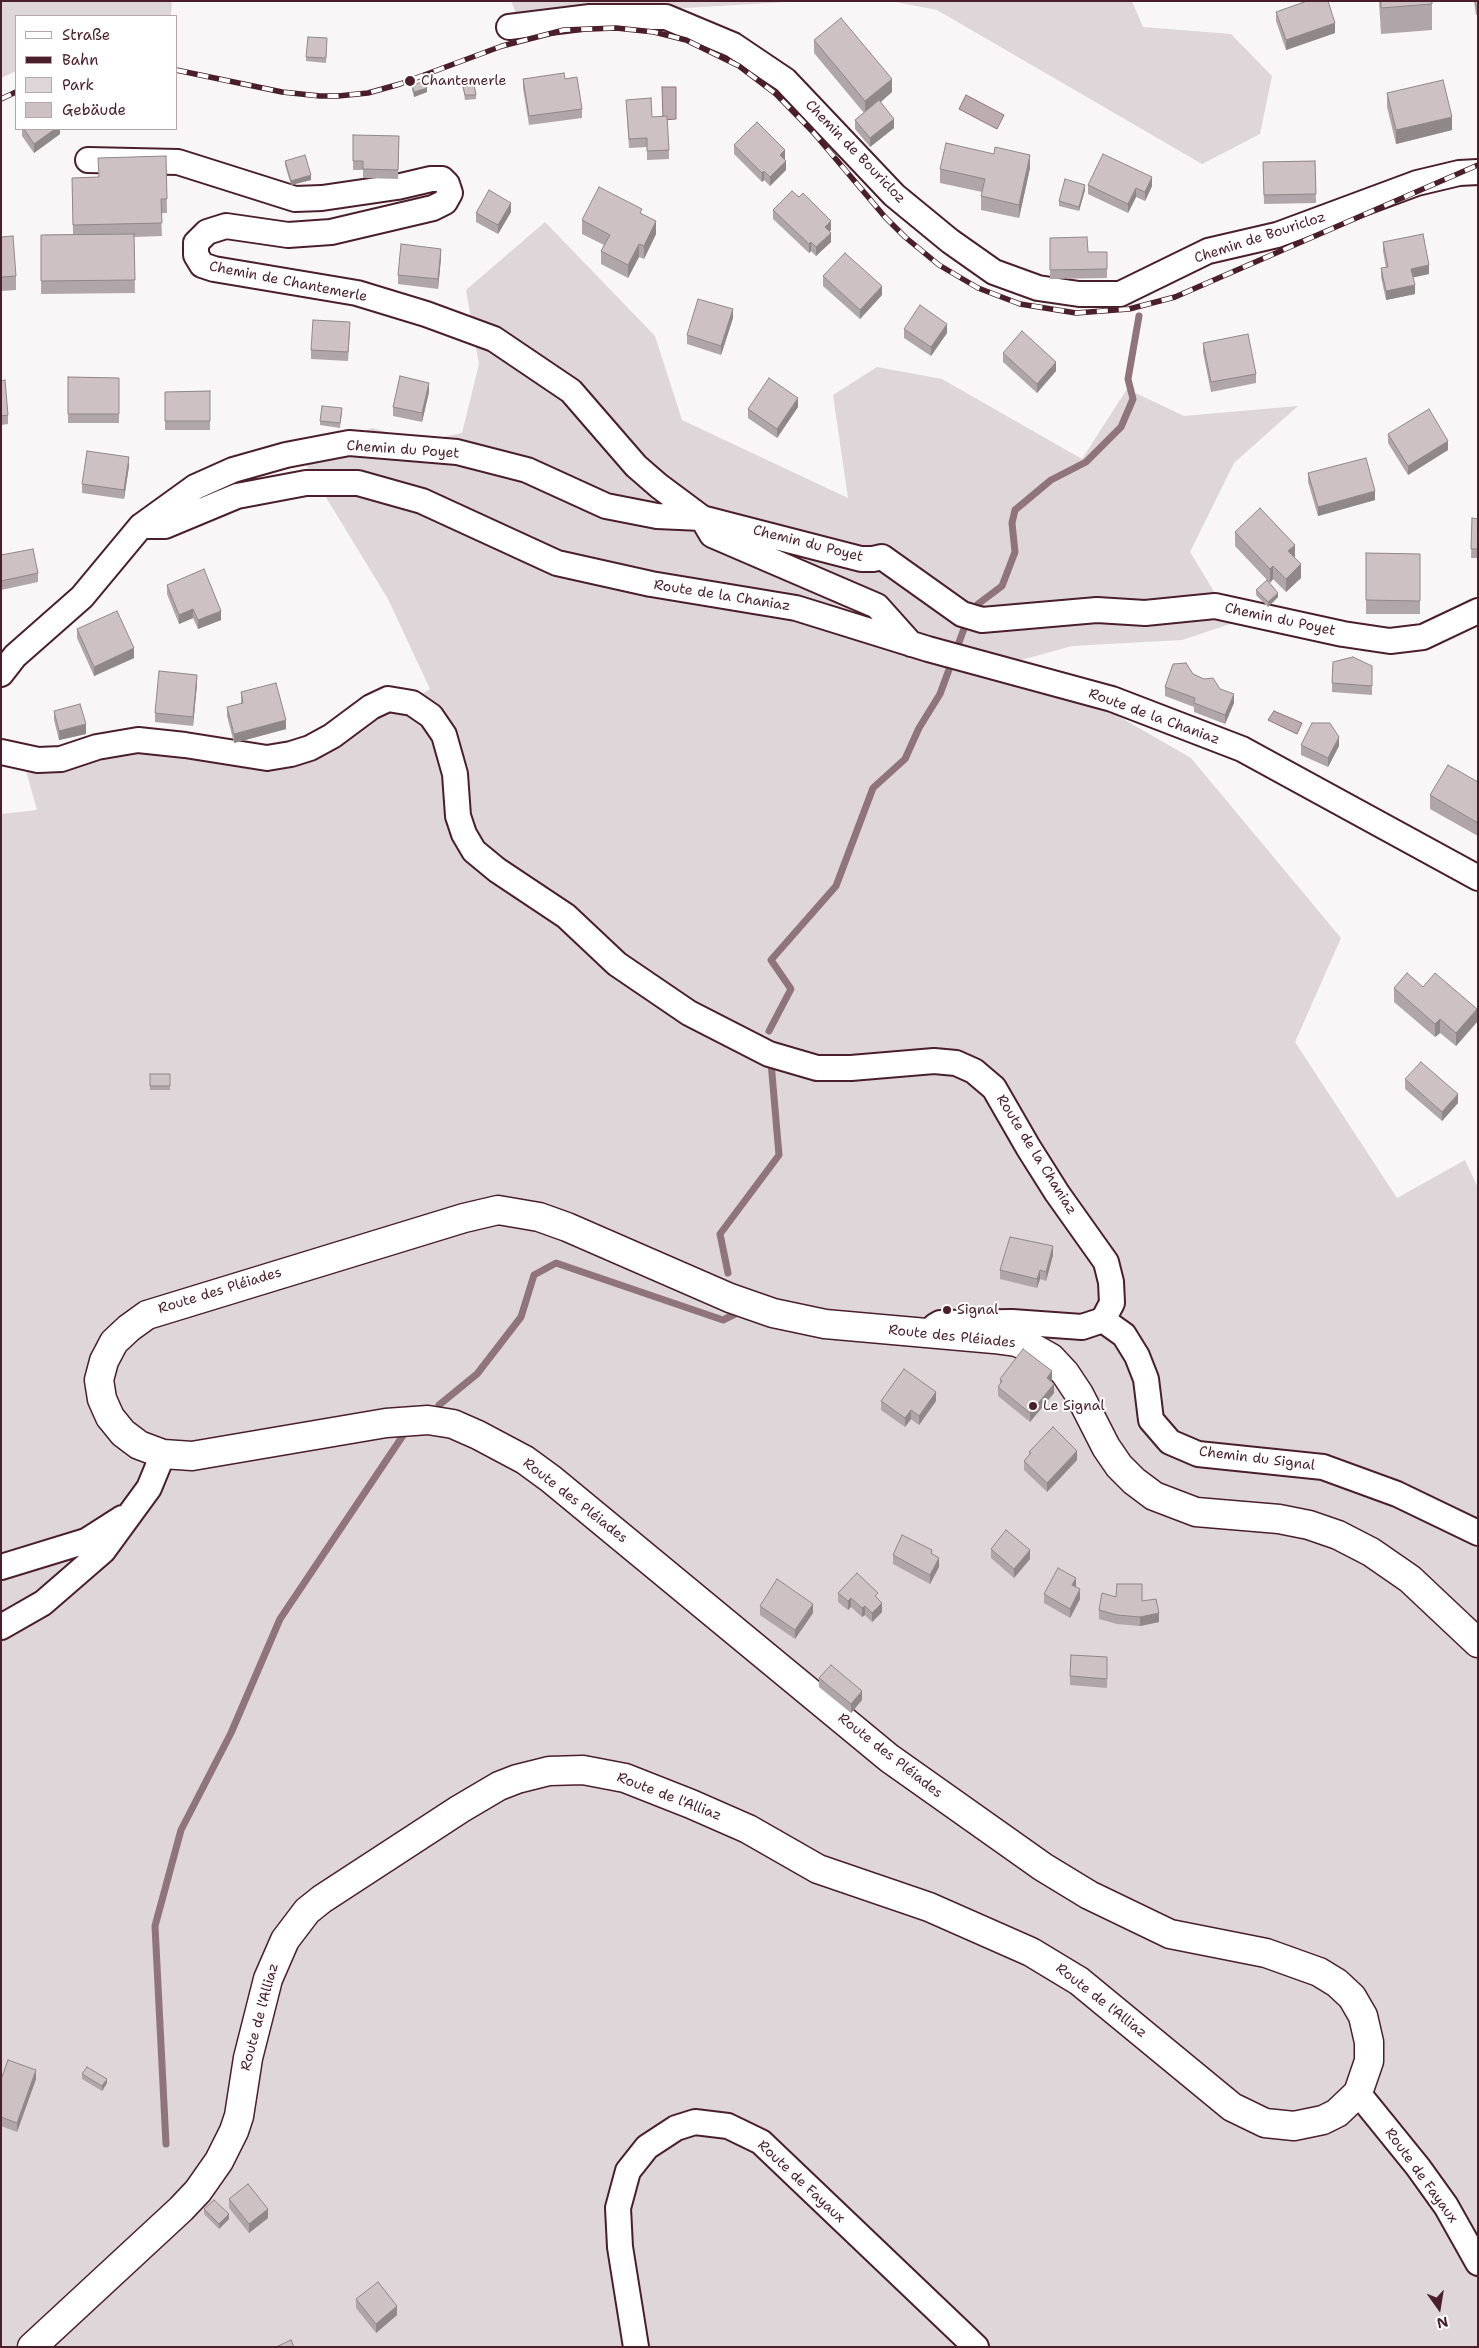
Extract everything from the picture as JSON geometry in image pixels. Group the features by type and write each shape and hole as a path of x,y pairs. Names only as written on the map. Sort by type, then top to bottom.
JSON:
{"street":[{"name":"Chemin de Bouricloz","path":"509,27 590,17 666,17 733,45 785,80 894,195 994,272 1038,288 1078,294 1120,294 1208,251 1277,235 1417,183 1459,173 1478,172"},
{"name":"Chemin de Chantemerle","path":"88,160 178,162 295,199 322,198 397,187 431,179 442,179 447,184 450,193 445,202 432,208 331,232 288,235 226,226 207,232 196,243 196,256 202,265 214,269 357,293 426,314 494,338 571,391 636,466 702,518"},
{"name":"Chemin du Poyet","path":"141,526 195,487 233,470 286,455 350,443 457,452 527,470 606,506 657,516 702,518 861,559 873,559 882,556 972,617 1096,610 1145,613 1215,606 1343,634 1390,641 1423,637 1478,611"},
{"name":"Route de la Chaniaz","path":"141,526 165,526 237,496 306,483 358,483 422,501 557,564 651,584 796,608 920,647 1112,699 1242,749 1478,878"},
{"path":"702,518 712,534 877,606 920,647"},
{"path":"1,674 16,656 82,596 141,526"},
{"name":"Route de la Chaniaz","path":"1,752 38,760 61,759 97,747 138,740 185,745 266,758 291,754 310,748 332,736 371,707 388,699 412,703 431,716 444,735 455,774 458,816 464,834 474,851 496,870 566,916 617,964 690,1013 769,1054 817,1068 851,1068 934,1061 948,1062 974,1071 994,1088 1057,1193 1106,1262 1111,1282 1112,1302 1104,1320"},
{"name":"Route des Pléiades","path":"1358,2093 1369,2061 1369,2042 1363,2016 1352,1998 1337,1983 1319,1972 1266,1953 1170,1934 1089,1895 1043,1867 888,1758 525,1460 453,1424 428,1420 386,1423 192,1456 163,1454 139,1445 122,1433 110,1417 102,1400 99,1380 104,1361 114,1342 129,1328 147,1314 173,1305 428,1228 498,1210 539,1217 567,1227 730,1298 773,1313 825,1324 1016,1342 1035,1349 1051,1358 1065,1373 1079,1394 1106,1448 1119,1466 1134,1481 1154,1496 1196,1512 1279,1519 1309,1525 1338,1535 1371,1552 1410,1579 1478,1643"},
{"path":"924,1334 940,1323 1012,1322 1082,1327 1104,1320"},
{"name":"Chemin du Signal","path":"1104,1320 1124,1335 1138,1356 1146,1379 1152,1420 1170,1442 1198,1454 1323,1468 1397,1494 1478,1533"},
{"path":"1,1627 43,1603 103,1550 135,1510 157,1472 163,1454"},
{"path":"1,1567 86,1541 135,1510"},
{"name":"Route de l'Alliaz","path":"32,2347 181,2209 198,2191 219,2161 234,2131 248,2058 271,1971 285,1940 308,1911 322,1899 460,1809 499,1786 517,1779 549,1771 583,1770 625,1778 741,1826 818,1869 929,1907 1031,1952 1079,1980 1218,2096 1253,2119 1275,2125 1294,2126 1311,2123 1337,2113 1358,2093"},
{"name":"Route de Fayaux","path":"1358,2093 1418,2167 1446,2206 1478,2263"},
{"name":"Route de Fayaux","path":"636,2347 620,2247 618,2208 628,2171 647,2148 676,2128 695,2122 728,2126 761,2142 976,2347"}],"green space":[{"path":"1,1 172,1 171,15 15,15 15,71 1,78"},
{"path":"511,1 803,1 518,18"},
{"path":"891,1 1132,1 1143,27 1231,34 1272,76 1260,134 1202,164 937,10"},
{"path":"545,222 655,336 682,420 848,498 833,395 877,367 942,379 1082,459 1127,389 1184,416 1298,406 1234,463 1190,552 1233,623 1182,640 1072,646 1021,660 1191,758 1341,938 1295,1042 1397,1198 1465,1160 1478,1188 1478,2347 1,2347 1,814 37,810 26,771 53,765 154,751 261,766 301,763 430,689 388,599 302,458 372,428 421,442 462,433 479,364 466,290"}],"shaded area":[{"path":"662,87 676,87 676,119 663,120"},
{"path":"966,95 1004,115 997,129 959,109"},
{"path":"1274,711 1302,723 1297,734 1268,720"}],"building":[{"path":"1307,1 1328,1 1335,23 1286,40 1276,12"},
{"path":"1381,1 1432,1 1432,4 1381,8"},
{"path":"841,18 892,79 865,101 814,40"},
{"path":"308,37 327,38 326,58 306,57"},
{"path":"564,73 565,79 577,77 582,109 529,116 523,79"},
{"path":"1443,80 1452,117 1396,130 1387,93"},
{"path":"425,81 427,88 414,92 412,85"},
{"path":"474,84 476,95 465,95 463,87"},
{"path":"651,98 652,117 667,116 669,150 647,151 647,138 629,139 626,100"},
{"path":"879,100 894,119 870,138 855,120"},
{"path":"757,122 785,150 780,155 786,161 770,177 764,171 762,173 734,145"},
{"path":"25,130 54,130 34,144"},
{"path":"353,135 399,136 398,170 363,169 363,161 353,161"},
{"path":"946,143 994,154 995,147 1030,155 1019,205 981,196 985,179 940,169"},
{"path":"1103,154 1152,177 1145,192 1136,188 1128,204 1088,185"},
{"path":"305,155 311,175 291,181 285,161"},
{"path":"166,156 167,199 161,199 162,223 73,225 72,178 99,177 98,158"},
{"path":"1315,161 1316,194 1264,195 1263,162"},
{"path":"1065,179 1085,185 1079,207 1059,201"},
{"path":"599,187 642,209 640,213 656,221 644,246 639,244 628,265 601,251 610,235 582,220"},
{"path":"489,190 511,203 498,225 476,213"},
{"path":"792,191 799,197 803,193 831,221 825,227 831,233 816,247 811,242 809,244 773,210"},
{"path":"134,234 135,280 41,281 41,235"},
{"path":"1423,234 1429,265 1411,269 1415,285 1386,291 1381,268 1388,267 1383,242"},
{"path":"13,236 16,276 1,277 1,237"},
{"path":"1087,237 1088,252 1107,252 1107,269 1050,270 1050,238"},
{"path":"401,244 441,249 438,279 398,275"},
{"path":"845,253 882,286 860,310 823,276"},
{"path":"698,299 733,309 721,346 687,335"},
{"path":"920,305 947,324 931,347 904,329"},
{"path":"313,320 350,322 348,352 311,350"},
{"path":"1022,331 1056,362 1037,384 1003,353"},
{"path":"1248,334 1256,374 1211,382 1203,343"},
{"path":"400,376 429,383 422,413 393,407"},
{"path":"68,377 119,378 119,414 68,414"},
{"path":"769,378 798,398 777,429 748,409"},
{"path":"5,380 8,415 1,416 1,381"},
{"path":"210,391 210,421 165,421 165,392"},
{"path":"322,406 342,408 340,423 320,421"},
{"path":"1429,409 1448,441 1408,466 1388,434"},
{"path":"87,451 129,457 124,490 82,484"},
{"path":"1366,458 1375,491 1318,507 1308,473"},
{"path":"1260,508 1295,545 1288,551 1301,564 1286,579 1273,566 1270,569 1235,532"},
{"path":"1472,518 1478,519 1478,549 1471,549"},
{"path":"33,549 38,573 1,581 1,555"},
{"path":"1366,553 1420,554 1420,601 1366,600"},
{"path":"204,569 221,611 198,620 193,609 179,615 167,585"},
{"path":"1267,580 1278,593 1268,602 1256,590"},
{"path":"117,611 134,648 94,667 77,629"},
{"path":"1353,657 1372,666 1372,686 1332,683 1333,662"},
{"path":"1186,663 1193,674 1204,679 1213,678 1220,689 1234,694 1225,715 1194,703 1195,698 1165,687 1173,664"},
{"path":"159,671 197,675 193,717 155,713"},
{"path":"276,683 286,720 234,734 227,707 243,703 241,692"},
{"path":"80,704 86,724 59,731 54,711"},
{"path":"1312,723 1330,723 1339,737 1328,758 1301,745"},
{"path":"1448,765 1478,782 1478,823 1430,795"},
{"path":"1407,973 1423,987 1435,973 1477,1009 1456,1033 1440,1019 1435,1024 1394,988"},
{"path":"1421,1062 1458,1094 1442,1112 1405,1079"},
{"path":"150,1074 170,1074 170,1086 150,1086"},
{"path":"1010,1237 1053,1246 1046,1272 1040,1270 1037,1279 1000,1270"},
{"path":"1023,1349 1052,1371 1047,1378 1054,1384 1030,1413 998,1387 1002,1381 1000,1379"},
{"path":"904,1369 936,1392 919,1416 911,1410 905,1418 881,1401"},
{"path":"1053,1427 1077,1451 1047,1483 1024,1461 1031,1453 1029,1452"},
{"path":"1006,1530 1030,1550 1014,1569 991,1549"},
{"path":"902,1535 932,1550 931,1553 939,1558 930,1575 893,1555"},
{"path":"1058,1568 1076,1578 1072,1585 1080,1589 1070,1609 1044,1594"},
{"path":"857,1573 878,1593 875,1596 882,1603 872,1613 865,1606 862,1608 851,1598 848,1601 838,1593"},
{"path":"777,1579 813,1604 795,1630 760,1606"},
{"path":"1117,1584 1142,1584 1142,1601 1156,1599 1159,1613 1140,1617 1117,1615 1099,1610 1102,1593 1116,1597"},
{"path":"1071,1655 1107,1657 1107,1679 1070,1676"},
{"path":"831,1665 862,1691 851,1704 819,1678"},
{"path":"8,2060 36,2070 17,2123 1,2117 1,2080"},
{"path":"87,2067 107,2079 102,2086 82,2074"},
{"path":"248,2184 268,2209 249,2224 229,2199"},
{"path":"214,2200 229,2214 219,2224 204,2209"},
{"path":"378,2282 397,2306 376,2324 356,2299"},
{"path":"291,2340 294,2347 276,2347"}],"waterway":[{"path":"769,1031 791,989 771,960 836,886 873,788 905,759 919,728 940,694 965,626 978,604 1002,586 1015,552 1012,523 1015,510 1051,480 1086,462 1121,427 1133,399 1128,379 1139,316"},
{"path":"728,1273 720,1234 779,1155 771,1062"},
{"path":"439,1405 477,1374 521,1317 534,1275 556,1263 723,1320 737,1313"},
{"path":"166,2144 155,1926 181,1830 231,1733 280,1619 406,1431"}],"railway":[{"path":"178,70 282,92 338,96 368,93 400,84 502,46 564,30 616,28 654,32 686,40 739,66 776,94 813,132 885,217 905,237 939,265 978,288 1020,304 1076,313 1129,309 1175,297 1478,165"},
{"path":"1,99 15,92"}],"place":[{"name":"Chantemerle","path":"410,81"},
{"name":"Signal","path":"947,1310"},
{"name":"Le Signal","path":"1033,1406"}]}
